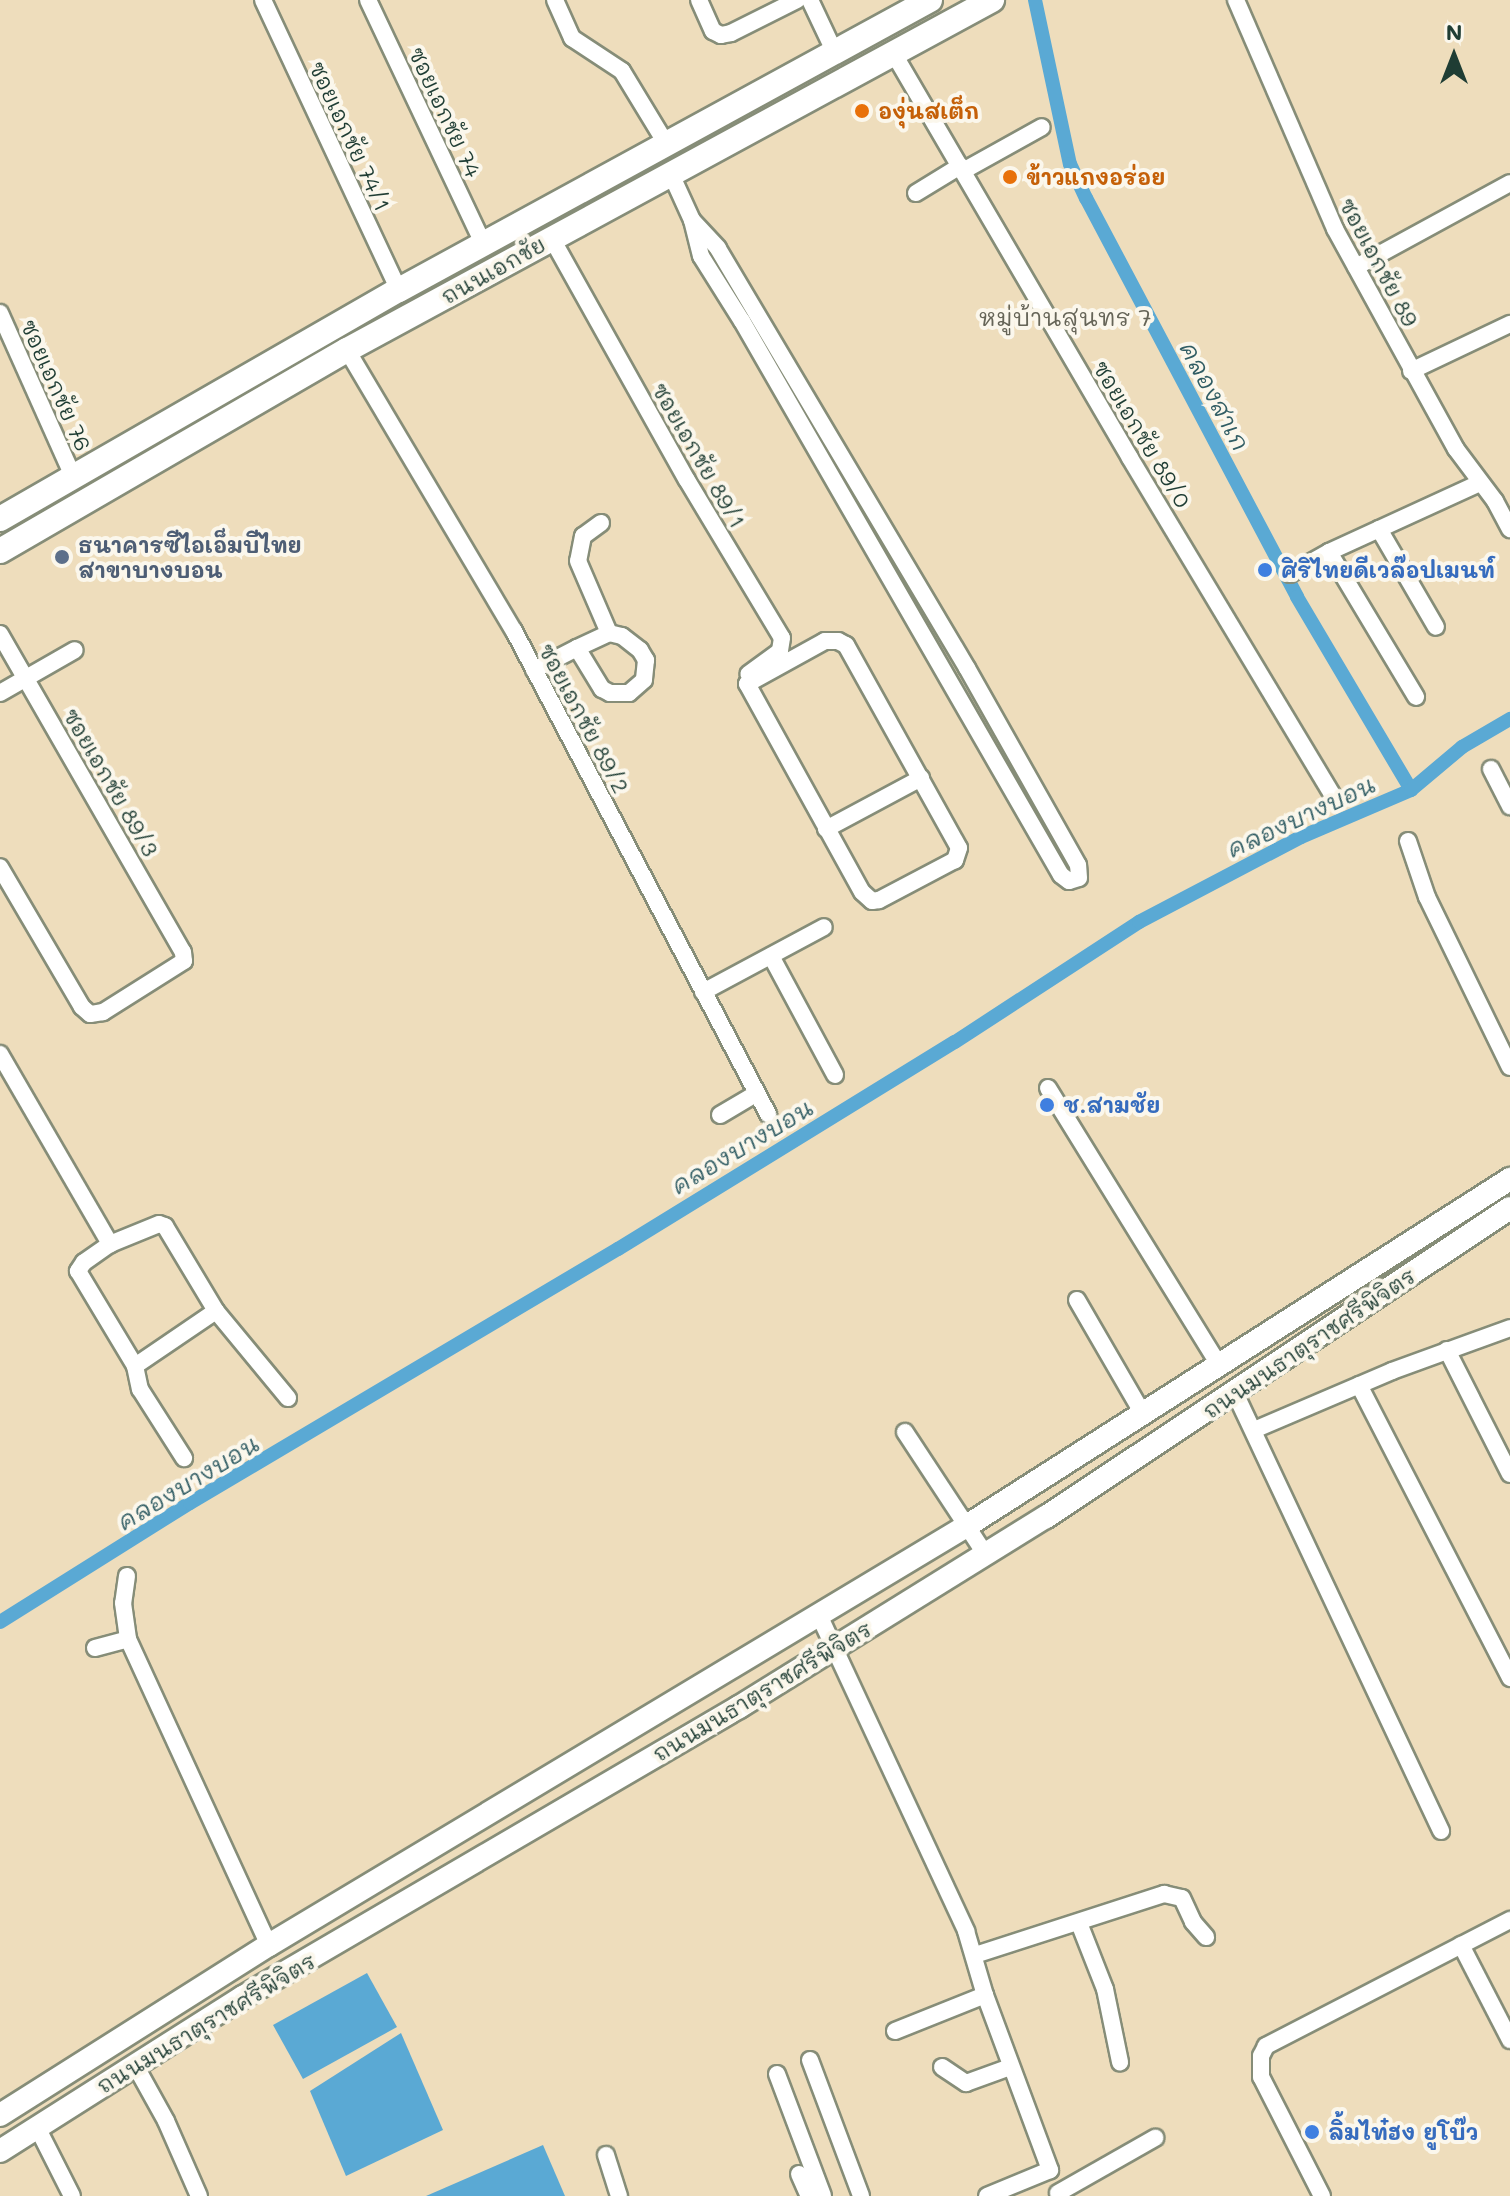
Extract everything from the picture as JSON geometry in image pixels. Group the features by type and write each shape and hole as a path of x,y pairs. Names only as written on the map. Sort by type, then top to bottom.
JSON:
{"main road":[{"name":"ถนนเอกชัย","path":"0,519 483,243 930,0"},
{"name":"ถนนเอกชัย","path":"0,551 347,350 992,0"}],"street":[{"name":"ซอยเอกชัย 74/1","path":"263,0 399,290"},
{"name":"ซอยเอกชัย 74","path":"368,0 483,243"},
{"path":"555,0 572,38 622,71 667,145"},
{"path":"699,0 713,31 721,35 797,0"},
{"path":"810,0 835,53"},
{"name":"ซอยเอกชัย 89","path":"1236,0 1325,209 1411,371 1510,529"},
{"name":"ซอยเอกชัย 89/0","path":"894,54 1130,458 1332,794"},
{"path":"916,193 1042,127"},
{"path":"671,174 692,220 701,256 742,321 1053,862 1065,879 1079,878 1078,865 967,668 718,248 692,220"},
{"path":"1356,267 1510,183"},
{"name":"ซอยเอกชัย 89/1","path":"551,237 687,480 782,638 783,647 748,674 747,684"},
{"name":"ซอยเอกชัย 76","path":"0,313 73,476"},
{"path":"1411,371 1510,324"},
{"name":"ซอยเอกชัย 89/2","path":"347,350 534,670 768,1114"},
{"path":"1290,574 1329,552 1480,483"},
{"path":"601,523 583,536 578,561 609,633"},
{"path":"1379,529 1436,627"},
{"path":"1329,552 1416,697"},
{"path":"534,670 577,648 609,633 632,641 646,660 644,680 629,693 610,693 602,689 577,648"},
{"name":"ซอยเอกชัย 89/3","path":"0,634 183,952 182,965 103,1012 90,1014 82,1007 0,867"},
{"path":"825,641 838,641 846,645 921,778 959,848 955,860 872,901 862,892 747,684 825,641"},
{"path":"0,693 75,650"},
{"path":"1491,769 1506,787 1510,806"},
{"path":"826,829 921,778"},
{"path":"1408,841 1427,897 1510,1067"},
{"path":"703,992 824,927"},
{"path":"771,956 835,1075"},
{"path":"0,1054 110,1244"},
{"path":"1048,1088 1219,1365"},
{"path":"720,1115 757,1093"},
{"name":"ถนนมนธาตุราชศรีพิจิตร","path":"0,2115 269,1945 965,1527 1510,1179"},
{"name":"ถนนมนธาตุราชศรีพิจิตร","path":"0,2151 243,1997 835,1647 985,1554 1235,1393 1510,1208"},
{"path":"184,1458 140,1389 135,1366 79,1276 84,1262 110,1244 153,1224 165,1226 216,1311 288,1398"},
{"path":"1077,1300 1143,1414"},
{"path":"135,1366 216,1311"},
{"path":"1254,1430 1359,1385 1510,1328"},
{"path":"1447,1350 1510,1474"},
{"path":"1359,1385 1510,1678"},
{"path":"1235,1393 1441,1831"},
{"path":"905,1432 985,1554"},
{"path":"127,1576 123,1603 128,1639 269,1945"},
{"path":"818,1613 951,1896 975,1955 985,1995 1050,2170 1055,2194 1155,2138"},
{"path":"95,1648 128,1639"},
{"path":"975,1955 1173,1895 1188,1904 1193,1922 1206,1937"},
{"path":"1322,2196 1261,2077 1261,2056 1266,2046 1510,1920"},
{"path":"1079,1923 1105,1989 1120,2062"},
{"path":"1461,1945 1510,2040"},
{"path":"895,2031 985,1995"},
{"path":"810,2060 861,2196"},
{"path":"135,2065 166,2121 199,2196"},
{"path":"942,2067 966,2083 1010,2067"},
{"path":"777,2074 823,2196"},
{"path":"37,2127 72,2196"},
{"path":"606,2155 619,2196"},
{"path":"987,2196 1050,2170"},
{"path":"799,2174 809,2196"}],"water":[{"path":"367,1973 397,2027 303,2079 273,2025"},
{"path":"401,2033 443,2130 346,2176 310,2091"},
{"path":"543,2145 565,2196 426,2196"}],"waterway":[{"name":"คลองสาเก","path":"1035,0 1070,164 1086,198 1297,597 1411,790"},
{"name":"คลองบางบอน","path":"0,1622 190,1503 618,1249 955,1042 1139,922 1301,837 1411,790 1462,747 1510,719"}],"place":[{"name":"องุ่นสเต็ก","path":"862,111"},
{"name":"ข้าวแกงอร่อย","path":"1010,177"},
{"name":"ธนาคารซีไอเอ็มบีไทย สาขาบางบอน","path":"62,557"},
{"name":"ศิริไทยดีเวล๊อปเมนท์","path":"1265,570"},
{"name":"ช.สามชัย","path":"1047,1105"},
{"name":"ลิ้มไท๋ฮง ยูโบ๊ว","path":"1312,2132"}],"district":[{"name":"หมู่บ้านสุนทร 7","path":"1065,317"}]}
